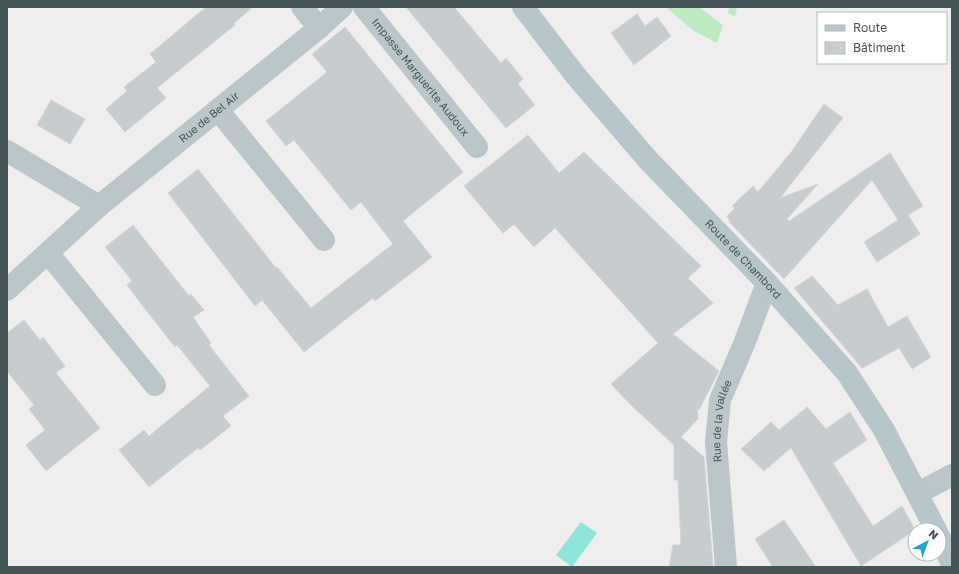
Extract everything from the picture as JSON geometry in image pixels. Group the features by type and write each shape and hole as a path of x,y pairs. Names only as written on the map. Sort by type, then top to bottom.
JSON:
{"main road":[{"name":"Route de Chambord","path":"523,7 576,76 649,161 766,283 847,373 884,430 932,522"},
{"path":"947,553 952,564"}],"street":[{"path":"302,7 319,28"},
{"name":"Rue de Bel Air","path":"7,290 100,206 319,28 342,7"},
{"name":"Impasse Marguerite Audoux","path":"364,7 477,147"},
{"path":"218,110 324,240"},
{"path":"7,151 100,206"},
{"path":"48,253 155,385"},
{"name":"Rue de la Vallée","path":"726,567 716,442 720,400 744,344 766,283"},
{"path":"918,493 952,475"}],"green space":[{"path":"666,7 699,7 723,25 717,43 694,31"},
{"path":"729,7 737,7 735,17 728,13"}],"water":[{"path":"581,522 597,533 572,567 556,555"}],"building":[{"path":"206,7 253,7 234,23 235,25 157,88 166,98 125,132 106,109 127,91 124,87 156,62 150,54"},
{"path":"406,7 454,7 501,63 506,58 523,79 518,84 535,105 506,128"},
{"path":"637,14 645,26 657,17 671,36 634,65 611,33"},
{"path":"345,27 463,172 403,221 432,257 375,301 373,298 304,352 262,300 255,306 168,193 198,169 276,268 277,267 311,308 393,244 361,202 351,210 294,140 286,146 266,121 327,72 312,54"},
{"path":"51,100 85,119 70,144 37,125"},
{"path":"824,104 843,118 780,198 818,184 787,219 789,221 890,153 923,206 908,215 920,234 877,262 864,242 898,220 872,180 784,279 731,224 727,216 735,208 732,206 753,186 758,192 792,151"},
{"path":"528,135 559,173 584,152 701,266 688,278 713,303 673,334 719,371 699,410 697,408 698,419 681,437 704,457 713,566 669,567 673,545 681,545 678,480 674,480 674,445 611,384 658,343 555,228 534,247 514,224 503,233 464,186"},
{"path":"133,225 189,296 191,294 204,310 193,317 211,343 209,345 249,396 223,416 231,426 200,450 198,448 149,487 119,450 144,430 149,436 210,386 177,345 175,347 142,305 127,285 132,281 105,247"},
{"path":"812,276 838,305 867,289 888,327 907,316 931,357 912,369 899,348 862,368 794,288"},
{"path":"24,320 40,340 43,337 65,366 56,373 100,428 46,471 26,445 45,430 29,409 34,405 7,371 7,333"},
{"path":"807,407 826,429 850,412 867,440 833,463 873,526 902,506 911,522 907,522 907,535 861,566 791,448 764,471 741,449 771,422 779,430"},
{"path":"784,520 816,567 773,567 755,539"}]}
